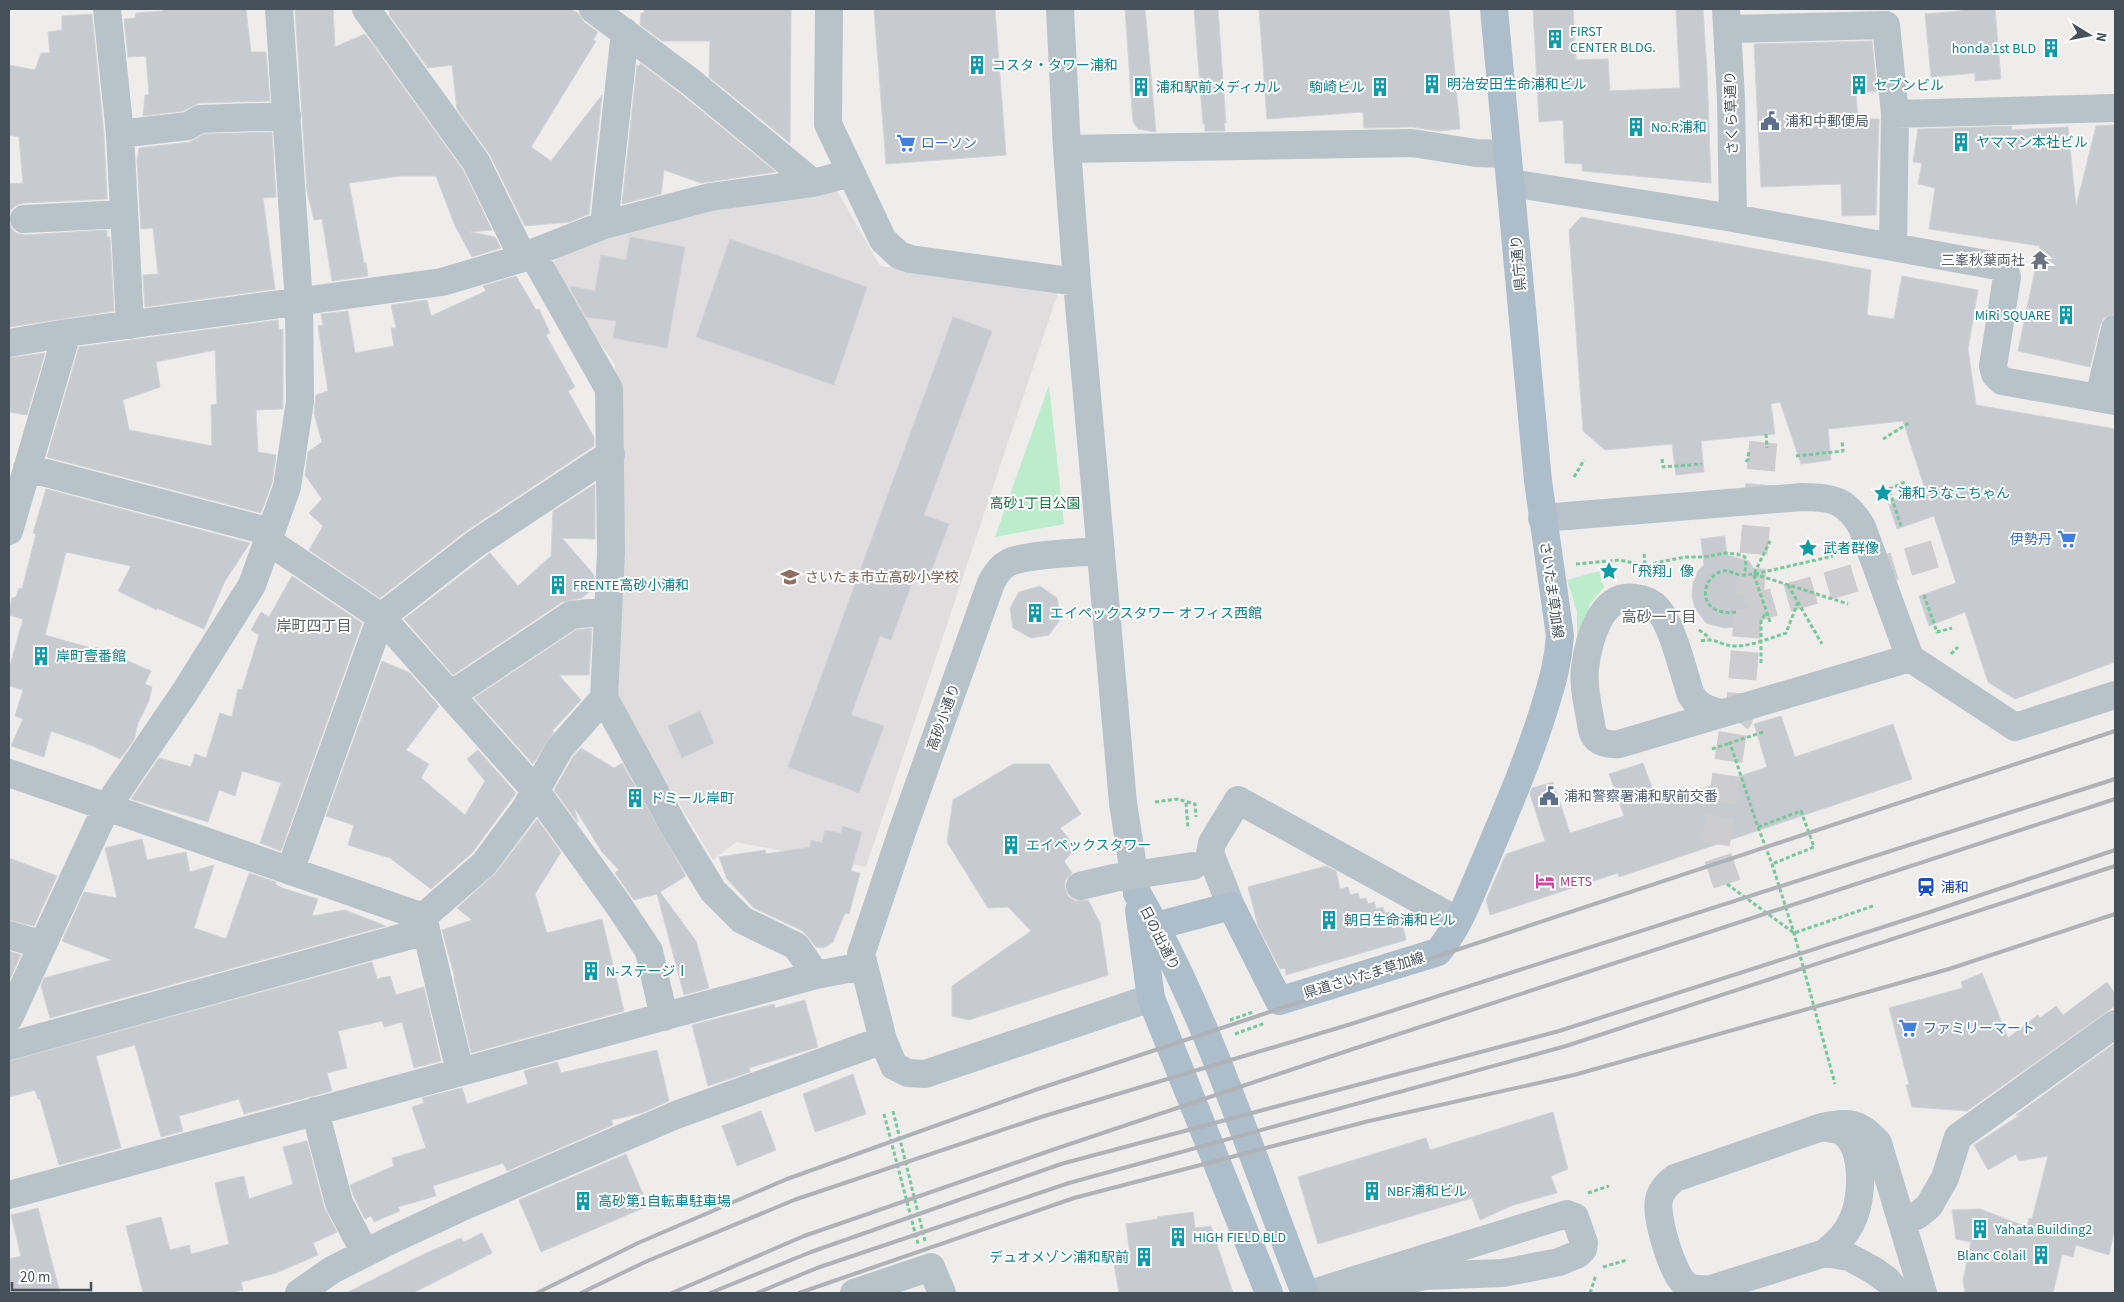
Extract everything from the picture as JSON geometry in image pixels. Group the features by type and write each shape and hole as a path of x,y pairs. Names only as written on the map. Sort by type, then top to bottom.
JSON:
{"main road":[{"name":"県庁通り","path":"1494,9 1542,518"},
{"name":"さいたま草加線","path":"1542,518 1557,608 1560,636 1558,662"},
{"name":"県道さいたま草加線","path":"1231,906 1279,1001 1438,952 1449,939 1458,921 1503,819 1531,746 1558,662"},
{"name":"日の出通り","path":"1136,894 1156,926 1202,1023 1305,1293"},
{"name":"日の出通り","path":"1136,894 1151,998 1268,1293"},
{"path":"1156,926 1231,906"}],"street":[{"path":"106,9 120,134 130,325"},
{"path":"9,1018 106,808 185,692 252,585 287,488 300,401 299,302 279,9"},
{"path":"366,9 476,162 528,256 609,389 611,454 610,552 604,698 676,830 713,891 742,920 796,946 816,975"},
{"path":"593,9 691,82 813,183"},
{"path":"829,9 828,124 883,240 899,255 910,259 1077,282"},
{"path":"1060,9 1067,149 1077,282 1123,803 1136,894"},
{"path":"1727,19 1886,25 1894,114 1893,247"},
{"name":"さくら草通り","path":"1727,19 1732,99 1734,218"},
{"path":"604,225 625,32"},
{"path":"1894,114 2115,108"},
{"path":"120,134 188,126 200,119 286,116"},
{"path":"1067,149 1412,142 1476,153 1507,154"},
{"path":"9,343 67,333 442,282 528,256 604,225 710,196 813,183 851,173"},
{"path":"1511,183 1734,218 1997,266 2005,270 2007,277 1993,366 1995,374 2002,381 2107,400 2115,329"},
{"path":"24,219 124,214"},
{"path":"9,531 67,333"},
{"path":"290,872 381,617 476,544 611,454"},
{"path":"28,468 269,536 381,617 536,790 617,903 649,951 664,1017"},
{"path":"1542,518 1802,497 1823,497 1839,501 1853,511 1862,527 1910,658 2015,727 2115,695"},
{"name":"高砂小通り","path":"1101,551 1021,559 1008,563 999,570 991,583 903,829 861,954 882,1040 894,1066 908,1073 925,1074 1151,998"},
{"path":"1721,713 1707,710 1697,704 1690,695 1667,623 1658,608 1646,600 1631,597 1615,601 1603,611 1596,625 1585,668 1586,693 1593,733 1600,741 1609,745 1619,744 1910,658"},
{"path":"450,696 571,615 608,611"},
{"path":"1558,662 1585,668"},
{"path":"9,1046 424,924 484,864 525,809 560,748 604,698"},
{"path":"9,773 290,872 424,924"},
{"path":"1231,906 1210,853 1212,843 1238,800 1458,921"},
{"path":"1080,886 1114,878 1193,866"},
{"path":"424,924 460,1072"},
{"path":"9,935 43,945"},
{"path":"9,1194 816,975 863,966"},
{"path":"1902,1223 1918,1215 1929,1206 1945,1178 1958,1137 2115,1024"},
{"path":"299,1293 332,1270 460,1208 676,1114 882,1040"},
{"path":"315,1111 339,1203 366,1253"},
{"path":"1822,1127 1840,1131 1851,1141 1858,1160 1860,1187 1853,1220 1843,1236 1825,1253 1711,1290 1695,1290 1685,1284 1676,1271 1658,1212 1660,1194 1675,1178 1822,1127 1843,1124 1856,1125 1867,1130 1878,1143 1923,1293"},
{"path":"1313,1293 1567,1214 1574,1217 1584,1243 1578,1254 1559,1262 1503,1273 1424,1276 1360,1293"},
{"path":"1825,1253 1849,1257 1873,1270 1887,1280 1898,1293"},
{"path":"854,1293 928,1269 942,1293"}],"path":[{"path":"1883,439 1909,423"},
{"path":"1766,434 1767,448"},
{"path":"1796,456 1843,451 1842,441"},
{"path":"1746,462 1749,450"},
{"path":"1662,459 1663,467 1702,464"},
{"path":"1574,477 1584,460"},
{"path":"1902,526 1889,489 1905,482"},
{"path":"1770,541 1754,574 1770,622"},
{"path":"1644,554 1645,565"},
{"path":"1573,565 1619,560 1645,565 1685,557 1736,554 1745,557 1744,575"},
{"path":"1736,612 1723,614 1707,603 1708,583 1717,574 1723,571 1744,575 1754,574 1833,556"},
{"path":"1754,574 1848,604"},
{"path":"1788,585 1822,644"},
{"path":"1924,595 1937,632 1952,628"},
{"path":"1696,642 1711,638 1734,646 1761,641 1786,633 1798,602"},
{"path":"1762,663 1761,622 1766,612"},
{"path":"1712,749 1757,734"},
{"path":"1730,743 1794,933 1835,1084"},
{"path":"1155,802 1178,799"},
{"path":"1186,802 1186,813"},
{"path":"1758,827 1801,811 1814,847 1772,864"},
{"path":"1727,884 1794,933"},
{"path":"1794,933 1873,906"},
{"path":"1229,1020 1253,1012"},
{"path":"893,1111 928,1269"},
{"path":"884,1114 928,1269"},
{"path":"1590,1293 1598,1268"}],"shaded area":[{"name":"さいたま市立高砂小学校","path":"836,189 880,266 1059,290 866,867 736,842 713,860 651,757 612,686 622,469 615,364 566,298 554,262 561,250 704,207"}],"green space":[{"name":"高砂1丁目公園","path":"1049,385 1064,524 995,537"},
{"path":"1599,571 1604,587 1590,604 1577,647 1577,611 1567,580"}],"building":[{"path":"163,9 246,9 251,52 266,52 270,101 199,103 183,111 143,116 145,95 149,94 146,56 128,57 124,19 135,18 136,13 163,11"},
{"path":"295,9 333,9 335,47 365,34 463,170 492,230 470,232 495,237 501,248 472,257 455,226 436,176 400,176 349,183 368,276 332,281 322,219 314,220 307,191"},
{"path":"389,9 570,9 578,13 584,22 598,32 593,40 596,41 531,147 551,161 602,95 589,214 570,222 525,226 490,155 457,109 452,65 428,68 390,16"},
{"path":"644,9 791,9 790,143 709,77 710,41 662,41 640,25 641,13 644,13"},
{"name":"コスタ・タワー浦和","path":"874,9 995,9 1006,155 886,164"},
{"name":"浦和駅前メディカル","path":"1125,9 1145,9 1156,132 1138,129 1133,122"},
{"path":"1194,9 1218,9 1225,131 1205,131 1205,124 1203,124"},
{"path":"1259,9 1449,9 1460,129 1438,131 1412,127 1364,128 1363,112 1267,119"},
{"name":"No.R浦和","path":"1533,9 1573,9 1576,60 1608,59 1610,91 1680,88 1676,9 1703,9 1711,183 1582,171 1582,164 1565,163 1563,120 1539,122"},
{"path":"1961,9 1995,9 2001,79 1975,81 1975,73 1931,77 1925,14 1961,11"},
{"path":"92,14 104,135 107,199 23,203 15,206 10,211 9,218 9,184 23,183 19,137 9,135 9,65 35,70 41,53 50,53 48,32 62,30 62,16"},
{"path":"1872,41 1877,91 1856,93 1858,119 1879,119 1876,215 1842,216 1841,184 1761,187 1754,44"},
{"path":"640,63 776,172 701,183 664,170 661,194 622,204 637,65 640,66"},
{"path":"2115,125 2115,314 2104,318 2100,325 2090,367 2018,351 2040,246 1929,229 1935,188 1918,184 1922,163 1913,162 1918,129 2012,126 2011,130 2068,127 2076,207 2096,126"},
{"path":"272,132 276,197 263,198 275,289 145,307 143,275 158,274 153,228 141,229 137,160 139,148 190,142 204,134"},
{"path":"1581,217 1871,270 1867,315 1894,319 1902,276 1978,290 1968,349 1976,405 2115,429 2115,662 2015,699 1988,682 1965,612 1929,626 1919,596 1956,583 1934,516 1897,529 1888,502 1925,489 1903,421 1828,429 1831,460 1801,464 1780,402 1771,404 1775,434 1701,441 1704,472 1676,475 1672,444 1605,450 1583,431 1569,230"},
{"path":"9,221 11,228 16,233 24,235 107,230 107,237 110,237 114,311 9,327"},
{"path":"630,237 685,247 667,348 613,338 616,321 586,317 570,288 571,286 595,291 601,255 626,260"},
{"path":"730,239 867,287 834,385 696,337"},
{"path":"516,276 536,310 539,309 550,333 546,335 575,387 568,391 594,437 594,446 466,531 380,598 309,550 323,526 309,513 322,499 305,475 308,452 322,442 314,413 316,395 328,391 318,326 323,325 321,314 348,311 355,353 394,346 391,328 396,328 391,305 427,300 431,316 486,291 483,286"},
{"path":"953,317 992,331 924,515 949,524 929,577 916,572 891,640 880,636 851,715 884,726 859,793 788,767"},
{"path":"278,320 279,330 283,329 283,409 256,410 258,452 276,455 272,483 261,513 47,457 79,347","holes":["215,350 217,404 211,405 212,446 129,430 123,400 160,387 156,362"]},
{"path":"45,353 27,415 9,412 9,358"},
{"path":"595,484 595,539 562,538 594,575 594,588 582,598 562,602 453,675 404,619 490,553 518,586 551,556 553,511"},
{"path":"46,489 250,543 225,581 204,629 157,608 157,610 118,591 131,566 66,552 45,635 94,649 96,647 151,671 145,684 152,687 149,701 138,723 134,740 120,759 93,746 51,731 44,757 11,746 23,719 15,716 23,690 9,686 9,669 23,619 9,615 9,612 12,598 16,597 19,588 22,589 36,534 33,533"},
{"path":"1725,536 1727,555 1749,561 1759,577 1772,616 1736,627 1724,628 1706,623 1695,608 1692,596 1693,583 1698,571 1704,565 1701,539"},
{"path":"292,576 362,623 281,851 260,843 281,783 242,771 235,796 219,790 208,822 131,799 159,758 191,767 195,754 206,758 220,713 232,717 238,689 242,690 259,635 251,630 261,612 269,617"},
{"name":"エイペックスタワー オフィス西館","path":"1040,586 1057,598 1061,618 1049,635 1031,638 1013,628 1010,608 1019,592"},
{"path":"592,628 589,675 559,675 581,700 552,731 554,732 533,764 474,698 576,630"},
{"path":"382,661 410,673 439,706 406,750 429,764 421,778 465,815 485,781 467,759 478,750 516,793 472,853 431,889 390,858 348,845 354,825 326,816"},
{"path":"700,711 714,743 682,758 668,726"},
{"path":"1781,716 1795,757 1893,724 1912,779 1619,877 1618,873 1490,915 1486,900 1506,854 1545,841 1530,794 1532,788 1553,782 1570,833 1577,831 1624,816 1609,774 1643,763 1658,804 1767,767 1754,724"},
{"path":"581,748 614,768 622,763 686,876 660,892 696,941 709,988 684,995 657,894 634,900 615,873 619,870 602,852 574,807 578,823 554,790 573,757"},
{"path":"1013,764 1049,764 1081,814 1060,828 1076,848 1064,861 1072,873 1065,881 1065,889 1068,896 1075,901 1088,900 1100,923 1108,975 969,1020 952,1016 952,986 1031,931 1008,907 988,908 947,842 953,800"},
{"path":"537,819 561,852 535,894 547,933 602,919 624,1011 471,1053 455,978 442,930 472,920 457,908 496,873"},
{"path":"843,826 862,832 851,871 860,873 849,914 845,913 833,942 824,948 816,947 803,931 754,908 727,879 719,857 765,850 766,854 810,847 811,840 822,843 825,830 841,833"},
{"path":"142,839 147,860 186,852 190,872 214,865 194,928 226,939 249,873 276,882 275,884 282,888 318,899 312,916 345,910 386,926 50,1018 41,986 44,978 112,960 62,941 84,892 117,898 105,848"},
{"path":"9,858 57,876 34,926 9,920"},
{"name":"朝日生命浦和ビル","path":"1326,866 1336,871 1340,889 1348,887 1350,895 1358,893 1360,899 1366,898 1368,904 1374,902 1376,909 1383,907 1385,913 1391,912 1393,918 1400,916 1406,940 1286,975 1285,968 1280,969 1258,926 1248,887"},
{"path":"9,951 21,955 9,981"},
{"path":"372,962 377,979 390,976 396,995 424,987 441,1061 414,1068 402,1022 384,1027 382,1021 338,1031 347,1068 327,1073 332,1091 244,1114 239,1099 179,1116 183,1131 161,1137 135,1045 96,1056 121,1148 59,1165 40,1099 38,1099 35,1090 9,1097 9,1061"},
{"path":"1982,973 2008,1038 2038,1015 2040,1018 2056,1006 2063,1015 2107,982 2115,994 2115,1006 1967,1111 1912,1107 1906,1085 1909,1084 1889,1008 1963,988 1961,982"},
{"path":"805,1000 818,1047 749,1068 750,1072 708,1086 692,1025 774,1004 775,1008"},
{"path":"2115,1043 2115,1227 2109,1255 2076,1245 2073,1257 2062,1254 2053,1293 1965,1293 1963,1280 1971,1242 1956,1239 1952,1210 1980,1209 2027,1227 2029,1218 2032,1219 2048,1156 2019,1161 2016,1154 1988,1170 1974,1145 2020,1115 2016,1115"},
{"path":"657,1050 669,1101 642,1113 611,1120 613,1125 507,1171 503,1163 433,1186 436,1196 398,1207 400,1211 374,1222 371,1216 365,1219 350,1185 394,1166 392,1158 426,1148 412,1107 424,1103 422,1098 462,1088 467,1104 528,1084 524,1071 557,1062 561,1073"},
{"path":"853,1074 866,1114 815,1132 803,1094"},
{"path":"761,1111 776,1150 737,1166 722,1126"},
{"path":"1553,1112 1568,1169 1551,1176 1557,1193 1513,1205 1480,1220 1472,1198 1318,1244 1298,1177 1426,1138 1430,1150"},
{"path":"307,1141 324,1207 337,1232 313,1243 318,1255 276,1273 241,1282 243,1290 230,1293 143,1293 126,1226 161,1217 170,1250 189,1245 191,1254 229,1244 215,1183 244,1176 249,1199 293,1184 283,1147"},
{"name":"高砂第1自転車駐車場","path":"626,1154 648,1206 541,1252 519,1200"},
{"path":"38,1208 60,1293 9,1293 9,1259 21,1256 11,1215"},
{"path":"1193,1212 1195,1228 1211,1226 1233,1293 1119,1293 1114,1264 1131,1262 1126,1224"},
{"path":"482,1233 492,1253 413,1293 346,1293 424,1254 461,1238 464,1242"}],"tunnel":[{"path":"1727,884 1715,849 1734,724 1739,718 1764,434"},
{"path":"1747,610 1945,551"}],"railway":[{"path":"537,1293 638,1243 787,1179 1035,1090 2115,731"},
{"path":"581,1293 645,1262 794,1200 1041,1117 1351,1024 2115,779"},
{"path":"672,1293 804,1236 1055,1149 1350,1050 2115,799"},
{"path":"710,1293 811,1252 1061,1164 1559,1031 1933,911 2115,850"},
{"path":"757,1293 817,1268 1069,1183 1566,1046 2115,866"},
{"path":"799,1293 1074,1198 1369,1121 1574,1075 1949,969 2115,914"}],"place":[{"name":"FIRST CENTER BLDG.","path":"1555,39"},
{"name":"honda 1st BLD","path":"2051,48"},
{"name":"コスタ・タワー浦和","path":"977,65"},
{"name":"明治安田生命浦和ビル","path":"1432,84"},
{"name":"セブンビル","path":"1859,85"},
{"name":"浦和駅前メディカル","path":"1141,87"},
{"name":"駒崎ビル","path":"1380,87"},
{"name":"浦和中郵便局","path":"1770,121"},
{"name":"No.R浦和","path":"1636,127"},
{"name":"ヤママン本社ビル","path":"1961,142"},
{"name":"ローソン","path":"906,143"},
{"name":"三峯秋葉両社","path":"2040,260"},
{"name":"MiRi SQUARE","path":"2066,315"},
{"name":"浦和うなこちゃん","path":"1883,493"},
{"name":"伊勢丹","path":"2067,539"},
{"name":"武者群像","path":"1808,548"},
{"name":"「飛翔」像","path":"1609,571"},
{"name":"さいたま市立高砂小学校","path":"790,577"},
{"name":"FRENTE高砂小浦和","path":"558,585"},
{"name":"エイペックスタワー オフィス西館","path":"1035,613"},
{"name":"岸町壹番館","path":"41,656"},
{"name":"浦和警察署浦和駅前交番","path":"1549,796"},
{"name":"ドミール岸町","path":"635,798"},
{"name":"エイペックスタワー","path":"1011,845"},
{"name":"METS","path":"1545,881"},
{"name":"浦和","path":"1926,887"},
{"name":"朝日生命浦和ビル","path":"1329,920"},
{"name":"N-ステージⅠ","path":"591,971"},
{"name":"ファミリーマート","path":"1908,1028"},
{"name":"NBF浦和ビル","path":"1372,1191"},
{"name":"高砂第1自転車駐車場","path":"583,1201"},
{"name":"Yahata Building2","path":"1980,1229"},
{"name":"HIGH FIELD BLD","path":"1178,1237"},
{"name":"Blanc Colail","path":"2041,1255"},
{"name":"デュオメゾン浦和駅前","path":"1144,1257"}],"district":[{"name":"高砂一丁目","path":"1659,617"},
{"name":"岸町四丁目","path":"314,626"}]}
